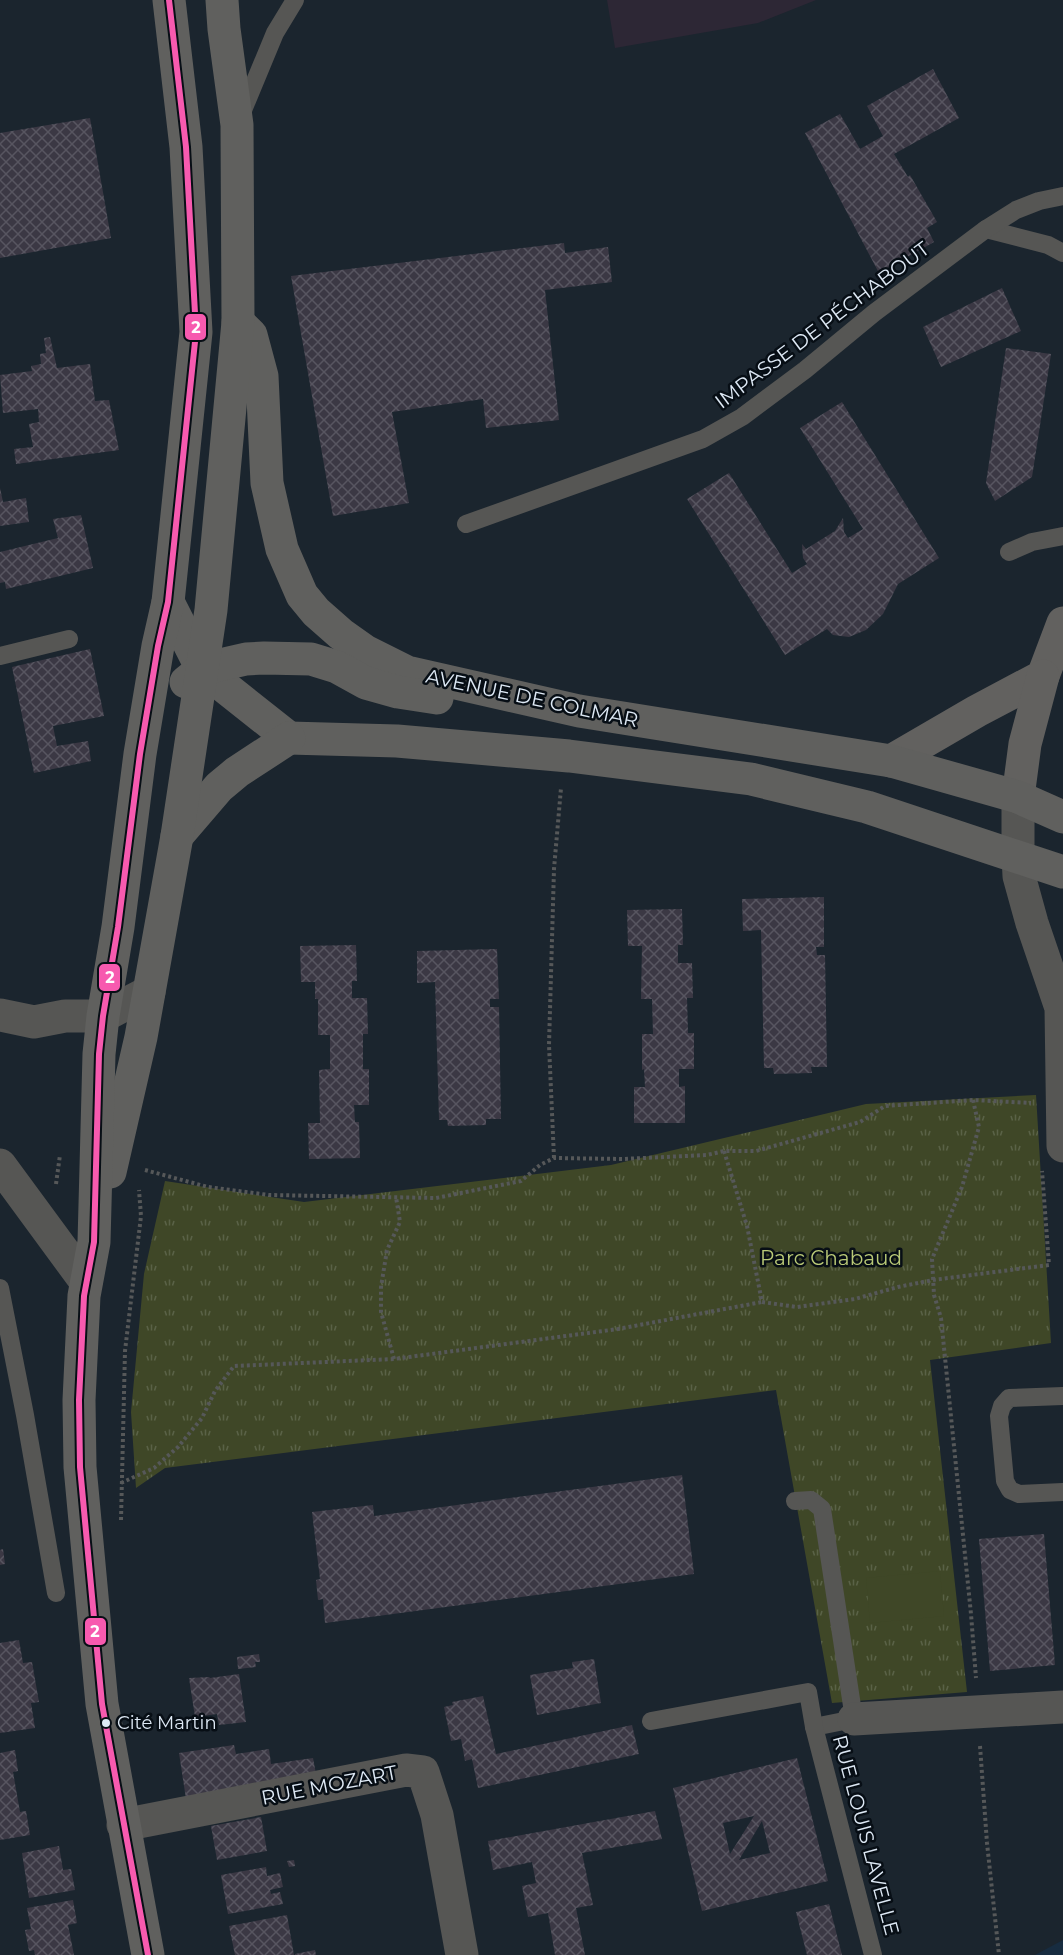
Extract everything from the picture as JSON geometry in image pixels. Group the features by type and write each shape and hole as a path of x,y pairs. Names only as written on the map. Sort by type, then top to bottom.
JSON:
{"main road":[{"path":"94,1242 99,1054 103,1016 147,715 168,602 196,332 186,147 169,0"},
{"path":"148,1955 102,1704 81,1467 79,1400 86,1282 134,1070 149,992 177,836 212,610 238,322 237,125 222,0"},
{"name":"AVENUE DE COLMAR","path":"238,322 250,334 262,375 267,483 274,519 286,558 302,595 341,634 364,651 407,672 579,711 891,761 1018,797 1063,817"},
{"path":"168,602 202,669 289,738"},
{"path":"147,715 202,669 258,658 311,659 337,667 366,683 398,692 507,709 579,711"},
{"path":"177,836 228,780 289,738 397,741 569,756 751,779 867,807 1063,872"}],"street":[{"path":"1052,1154 1061,1106 1062,1006 1032,923 1019,876 1018,797 1025,744 1043,676 1063,624"},
{"path":"891,761 1043,676"},
{"path":"0,1015 34,1022 65,1016 103,1016 149,992"},
{"path":"0,1165 86,1282"},
{"path":"854,1719 1063,1707"},
{"name":"RUE MOZART","path":"123,1825 406,1770 423,1772 437,1815 462,1955"}],"lane":[{"path":"237,125 275,33 295,0"},
{"name":"IMPASSE DE PÉCHABOUT","path":"466,524 703,439 742,417 805,370 874,313 986,229 1016,210 1039,201 1063,196"},
{"path":"986,229 1048,245 1063,253"},
{"path":"1008,552 1032,542 1063,536"},
{"path":"0,656 69,639"},
{"path":"0,1288 56,1593"},
{"path":"1063,1396 1009,1398 1002,1406 999,1416 1005,1481 1010,1490 1019,1494 1063,1492"},
{"path":"795,1501 811,1500 822,1509 854,1719 814,1727"},
{"name":"RUE LOUIS LAVELLE","path":"651,1721 808,1692 814,1727 873,1955"}],"path":[{"path":"554,1158 549,1045 554,869 561,787"},
{"path":"138,1169 208,1187 268,1195 436,1198 521,1181 540,1164 554,1158 622,1159 706,1155 724,1151 756,1151 861,1122 885,1106 973,1100 1061,1106"},
{"path":"962,1532 941,1318 934,1295 932,1259 962,1187 979,1127 973,1100"},
{"path":"724,1151 747,1226 762,1302"},
{"path":"121,1483 154,1468 178,1447 202,1418 215,1391 234,1366 394,1359 618,1329 762,1302 797,1308 855,1299 933,1280 1049,1265 1052,1154"},
{"path":"121,1525 124,1352 141,1216 139,1180"},
{"path":"394,1359 381,1311 381,1287 387,1250 400,1221 396,1197"}],"shaded area":[{"path":"607,0 816,0 758,23 615,48"},
{"path":"1063,1940 1063,1955 1035,1955"}],"green space":[{"name":"Parc Chabaud","path":"1036,1095 1051,1343 930,1360 967,1692 832,1703 776,1390 165,1468 136,1488 131,1412 144,1274 165,1181 304,1202 611,1165 866,1104"},
{"path":"940,1571 944,1616 870,1623 866,1578"}],"building":[{"path":"933,69 959,118 894,154 908,177 910,175 937,222 927,228 934,242 879,273 805,133 840,114 860,149 883,136 867,106"},
{"path":"90,118 111,238 0,258 0,133"},
{"path":"564,243 565,253 608,247 612,282 545,290 559,420 486,428 483,399 392,412 409,503 333,516 291,276"},
{"path":"1002,288 1021,331 941,367 923,327"},
{"path":"50,337 57,368 90,364 95,401 109,400 119,450 16,464 14,449 33,447 29,424 39,422 38,409 3,413 0,375 32,371 31,366 41,364 40,354 46,353 44,338"},
{"path":"1006,348 1051,354 1032,477 995,501 986,483"},
{"path":"842,402 939,558 898,584 883,614 866,630 849,637 833,635 827,629 785,655 687,499 729,473 792,573 807,564 803,558 802,544 806,549 835,531 843,518 844,532 848,538 863,529 800,428"},
{"path":"0,488 3,502 26,498 29,522 0,526"},
{"path":"81,515 93,568 6,589 5,582 0,583 0,552 58,538 53,519"},
{"path":"90,649 104,716 53,726 57,746 88,741 91,761 34,773 12,667"},
{"path":"824,897 824,947 816,947 817,955 825,955 827,1067 811,1067 812,1073 774,1074 773,1068 764,1068 761,930 743,931 742,899"},
{"path":"682,909 683,945 678,945 678,963 692,963 693,998 687,998 688,1033 694,1033 694,1069 679,1069 679,1087 685,1086 685,1123 634,1123 634,1087 645,1087 644,1069 642,1070 642,1034 653,1034 652,999 641,999 642,946 628,946 627,910"},
{"path":"356,945 357,981 352,981 352,998 367,998 368,1034 363,1034 363,1069 369,1069 369,1105 354,1105 355,1122 359,1122 360,1158 309,1159 308,1123 320,1123 319,1070 330,1069 330,1035 318,1035 318,999 315,999 315,982 301,982 300,946"},
{"path":"497,949 499,999 490,999 490,1007 499,1007 501,1119 486,1119 486,1125 448,1126 447,1120 439,1120 435,982 417,983 417,951"},
{"path":"682,1475 694,1574 325,1623 323,1599 318,1600 316,1580 320,1579 312,1512 373,1505 374,1516"},
{"path":"1044,1534 1055,1665 990,1671 979,1539"},
{"path":"3,1549 5,1564 0,1565 0,1550"},
{"path":"19,1640 23,1663 32,1662 39,1702 31,1703 35,1728 0,1733 0,1643"},
{"path":"259,1654 260,1662 255,1662 256,1667 238,1669 237,1657"},
{"path":"594,1659 601,1703 537,1715 530,1675 573,1668 572,1662"},
{"path":"239,1674 246,1722 219,1725 217,1714 195,1717 189,1678"},
{"path":"483,1696 496,1754 632,1725 639,1754 478,1788 472,1759 465,1761 461,1739 451,1741 444,1707 453,1705 452,1702"},
{"path":"234,1745 236,1754 269,1749 271,1764 313,1758 316,1774 186,1799 179,1753"},
{"path":"15,1750 18,1771 13,1772 20,1812 26,1811 30,1835 0,1840 0,1753"},
{"path":"797,1758 828,1881 702,1911 673,1788","holes":["754,1816 730,1854 723,1823","762,1821 770,1853 739,1860"]},
{"path":"655,1811 662,1839 582,1853 593,1905 576,1908 585,1955 555,1955 548,1913 528,1917 522,1886 536,1883 532,1862 493,1870 488,1841"},
{"path":"261,1817 267,1851 217,1860 211,1826"},
{"path":"59,1846 63,1870 71,1869 75,1890 29,1898 22,1853"},
{"path":"294,1860 295,1866 289,1867 287,1861"},
{"path":"266,1867 267,1876 280,1873 283,1887 270,1890 271,1894 280,1892 283,1904 228,1914 221,1875"},
{"path":"73,1900 77,1923 68,1925 74,1955 35,1955 34,1950 29,1951 25,1930 31,1929 27,1908"},
{"path":"829,1904 842,1955 807,1955 796,1912"},
{"path":"287,1915 294,1955 235,1955 229,1926"},
{"path":"315,1950 316,1955 295,1955 295,1954"}],"transit line":[{"name":"2","path":"148,1955 102,1704 80,1467 79,1400 84,1296 94,1242 99,1054 103,1016 118,927 140,754 158,646 168,602 196,332 186,147 169,0"}],"place":[{"name":"Cité Martin","path":"106,1723"}]}
